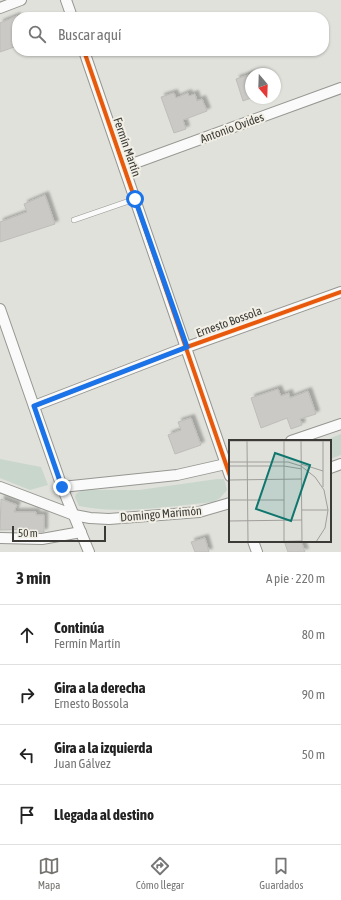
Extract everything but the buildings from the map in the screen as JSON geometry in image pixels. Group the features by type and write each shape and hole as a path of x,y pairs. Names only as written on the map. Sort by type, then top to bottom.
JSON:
{"street":[{"path":"0,8 21,0"},
{"path":"66,0 70,12"},
{"name":"Fermín Martín","path":"86,56 228,463"},
{"name":"Antonio Ovides","path":"124,167 341,88"},
{"name":"Ernesto Bossola","path":"34,406 187,347 341,292"},
{"path":"0,309 62,487 89,552"},
{"path":"294,440 341,424"},
{"path":"62,487 177,475 228,463"},
{"path":"331,468 341,464"},
{"name":"Domingo Marimón","path":"0,487 74,515 90,518 200,512 229,503"},
{"path":"0,538 42,539 81,532"},
{"path":"253,542 257,552"}],"lane":[{"path":"74,220 135,199"}],"shaded area":[{"path":"341,434 341,455 331,459 331,440 326,440"},
{"path":"0,459 41,467 48,485 30,490 0,478"},
{"path":"224,479 227,490 220,498 213,502 146,509 112,510 79,506 75,497 76,494 82,490 139,490"}],"cycle path":[{"path":"86,56 229,473"},
{"path":"34,406 187,347 341,292"}],"route":[{"path":"62,487 34,406 187,347 135,199"}]}
